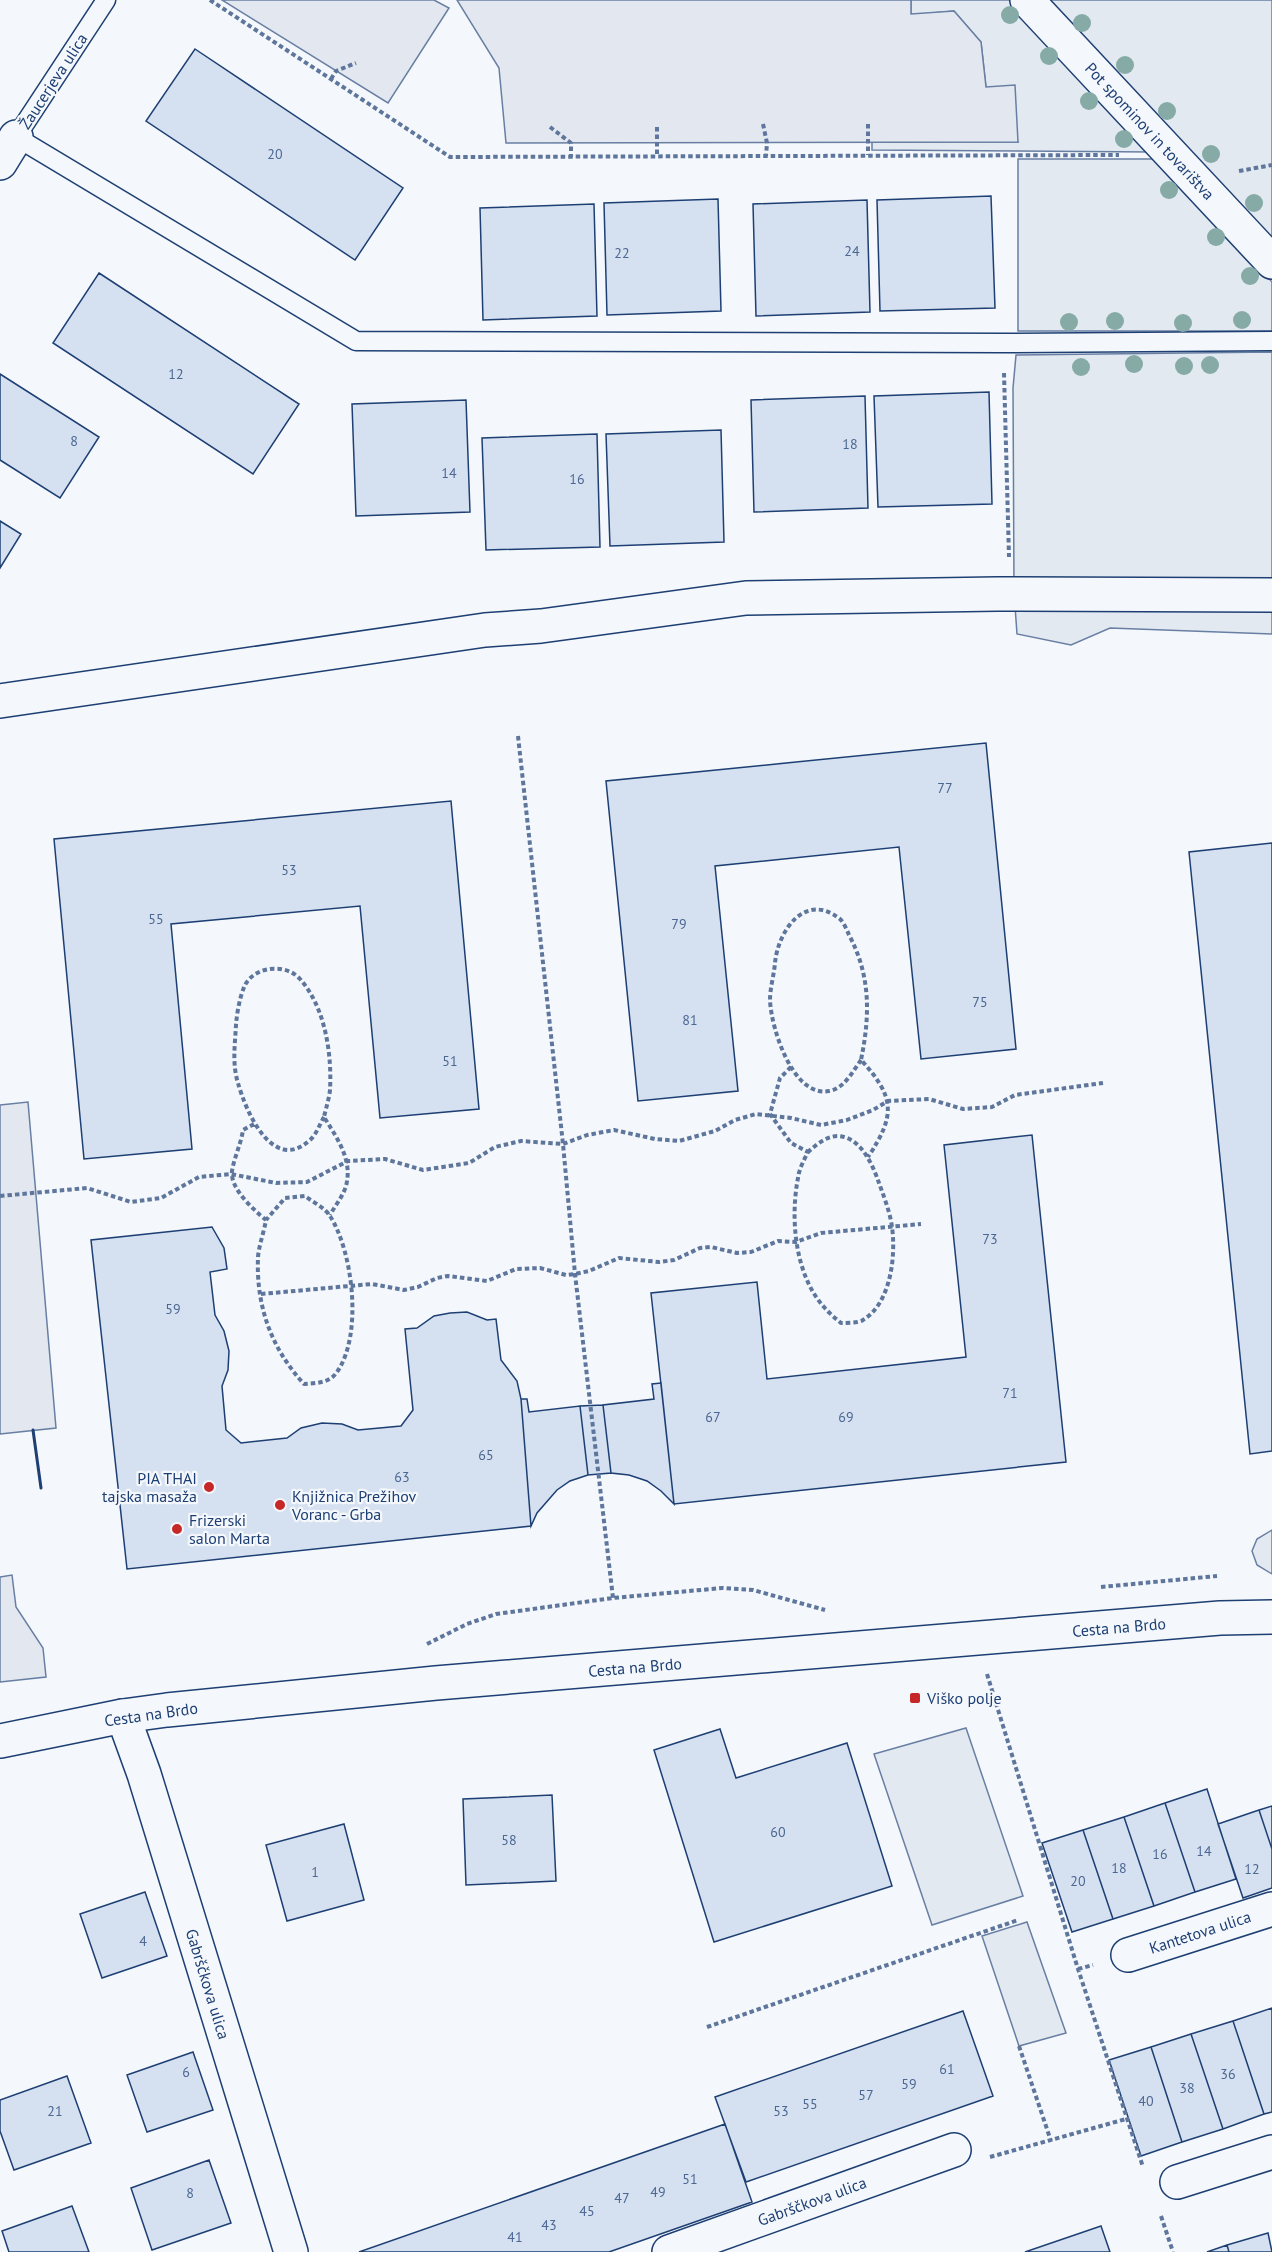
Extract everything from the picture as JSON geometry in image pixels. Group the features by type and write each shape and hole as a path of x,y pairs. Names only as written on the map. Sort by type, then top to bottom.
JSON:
{"street":[{"name":"Pot spominov in tovarištva","path":"1027,0 1272,262"},
{"path":"0,700 484,630 541,626 746,598 1009,594 1272,595"},
{"name":"Cesta na Brdo","path":"0,1741 123,1716 167,1710 436,1683 1220,1618 1272,1617"},
{"name":"Gabrščkova ulica","path":"123,1716 147,1786 291,2252"},
{"name":"Kantetova ulica","path":"1128,1955 1272,1909"},
{"name":"Gabrščkova ulica","path":"669,2252 954,2150"},
{"path":"1177,2182 1272,2152"}],"lane":[{"name":"Žaucerjeva ulica","path":"8,150 106,0"},
{"path":"8,150 356,340 1003,344 1272,341"}],"path":[{"path":"210,0 450,157 1174,155"},
{"path":"331,79 336,71 356,63"},
{"path":"763,124 767,142 766,156"},
{"path":"868,124 868,155"},
{"path":"550,127 571,143 571,157"},
{"path":"657,127 657,157"},
{"path":"1004,370 1009,594"},
{"path":"518,736 563,1144 574,1274 613,1598"},
{"path":"807,910 824,910 841,920 854,945 867,994 867,1027 861,1060 845,1082 831,1091 815,1091 790,1067 779,1038 770,1000 776,948 788,926 807,910"},
{"path":"284,968 298,976 321,1016 327,1045 330,1092 324,1117 312,1139 297,1150 280,1149 266,1140 254,1124 237,1083 234,1061 237,1015 246,983 263,970 284,968"},
{"path":"861,1060 876,1077 888,1101 888,1119 882,1137 868,1157"},
{"path":"770,1114 780,1078 790,1067"},
{"path":"0,1196 87,1188 131,1203 161,1198 199,1177 231,1174 276,1183 307,1182 348,1161 386,1159 423,1170 469,1163 495,1147 521,1141 563,1144 587,1135 614,1130 655,1139 679,1141 715,1131 756,1114 770,1114 821,1125 847,1120 873,1110 888,1101 929,1100 963,1109 992,1107 1015,1095 1103,1083"},
{"path":"770,1114 791,1143 808,1152"},
{"path":"324,1117 339,1140 348,1161 346,1186 330,1215"},
{"path":"254,1124 243,1130 231,1174 241,1195 251,1208 266,1220"},
{"path":"843,1136 858,1145 868,1157 876,1173 892,1227 892,1257 885,1292 875,1310 862,1321 841,1323 823,1306 811,1287 796,1242 798,1177 808,1152 822,1139 843,1136"},
{"path":"305,1197 330,1215 343,1244 352,1286 353,1318 346,1354 337,1373 324,1382 304,1384 288,1366 270,1335 261,1294 258,1255 266,1220 285,1198 305,1197"},
{"path":"261,1294 372,1284 404,1290 448,1276 487,1281 516,1269 540,1268 566,1275 589,1271 620,1258 659,1262 674,1260 700,1248 711,1247 737,1253 751,1251 778,1241 796,1242 821,1233 921,1224"},
{"path":"1094,1587 1217,1576"},
{"path":"421,1647 467,1623 488,1616 613,1598 722,1588 753,1590 833,1612"},
{"path":"976,1639 1144,2171"},
{"path":"707,2027 1018,1920"},
{"path":"1019,2046 1051,2141"},
{"path":"954,2150 986,2158 1126,2119"},
{"path":"1165,2226 1173,2252"}],"shaded area":[{"path":"222,0 434,0 449,8 388,103"},
{"path":"457,0 911,0 911,14 954,11 981,42 986,87 1015,85 1018,142 506,143 499,68"},
{"path":"911,0 1009,0 1152,152 872,150 872,142 1018,142 986,87 981,42 954,11 921,14 910,98"},
{"path":"1045,0 1272,0 1272,244"},
{"path":"1018,159 1160,159 1272,282 1272,331 1018,331"},
{"path":"1272,352 1272,587 1014,588 1013,388 1016,355"},
{"path":"1272,601 1272,634 1110,628 1071,645 1017,634 1015,606"},
{"path":"28,1102 56,1428 0,1434 0,1105"},
{"path":"1272,1530 1272,1574 1257,1565 1252,1551 1257,1539"},
{"path":"12,1575 16,1607 43,1648 46,1677 0,1682 0,1577"},
{"path":"966,1728 1023,1896 932,1925 874,1754"},
{"path":"1027,1922 1066,2033 1019,2046 982,1936"}],"building":[{"path":"195,49 403,188 355,260 146,121"},
{"path":"991,196 995,308 880,311 877,200"},
{"path":"718,199 721,311 607,315 604,203"},
{"path":"867,200 870,312 756,316 753,204"},
{"path":"594,204 597,316 483,320 480,208"},
{"path":"99,273 299,404 253,474 53,343"},
{"path":"0,374 99,437 60,498 0,460"},
{"path":"989,392 992,504 878,507 874,396"},
{"path":"865,396 868,508 754,512 751,400"},
{"path":"466,400 470,512 356,516 352,404"},
{"path":"721,430 724,542 610,546 606,434"},
{"path":"597,434 600,547 486,550 482,438"},
{"path":"0,521 21,534 0,568"},
{"path":"986,743 1016,1049 921,1059 899,847 715,866 738,1091 638,1101 606,781"},
{"path":"451,801 479,1109 380,1118 360,906 171,924 192,1149 84,1159 54,839"},
{"path":"1272,843 1272,1451 1250,1454 1189,852"},
{"path":"1032,1135 1066,1462 674,1504 651,1293 757,1282 767,1379 966,1357 944,1145"},
{"path":"212,1227 224,1248 227,1269 210,1272 215,1315 224,1331 229,1351 228,1370 222,1386 226,1430 241,1443 287,1438 301,1428 322,1423 342,1424 358,1430 401,1426 413,1410 405,1329 417,1328 434,1316 450,1313 467,1312 487,1320 496,1319 501,1360 517,1381 521,1399 531,1526 127,1569 91,1240"},
{"path":"661,1383 674,1504 647,1481 629,1475 611,1473 603,1405 654,1399 652,1384"},
{"path":"521,1399 527,1399 529,1412 580,1406 588,1475 570,1481 557,1490 537,1513 531,1526"},
{"path":"603,1405 611,1473 588,1475 580,1406"},
{"path":"720,1729 736,1778 847,1743 892,1886 714,1942 654,1750"},
{"path":"1207,1789 1236,1879 1195,1892 1165,1803"},
{"path":"552,1795 556,1881 466,1885 463,1799"},
{"path":"1165,1803 1195,1892 1154,1906 1124,1817"},
{"path":"1272,1806 1272,1849 1259,1810"},
{"path":"1259,1810 1272,1849 1272,1888 1243,1898 1218,1824"},
{"path":"1124,1817 1154,1906 1113,1919 1083,1830"},
{"path":"344,1824 364,1900 287,1921 266,1845"},
{"path":"1083,1830 1113,1919 1072,1932 1042,1843"},
{"path":"145,1892 167,1956 102,1978 80,1914"},
{"path":"1272,2008 1272,2112 1264,2114 1233,2021"},
{"path":"963,2011 993,2096 746,2182 715,2097"},
{"path":"1233,2021 1264,2114 1223,2129 1191,2034"},
{"path":"1191,2034 1223,2129 1182,2142 1151,2047"},
{"path":"1151,2047 1182,2142 1141,2156 1109,2060"},
{"path":"193,2052 213,2110 147,2132 127,2075"},
{"path":"67,2076 91,2143 14,2170 0,2131 0,2100"},
{"path":"725,2124 752,2202 609,2252 359,2252"},
{"path":"209,2160 231,2223 152,2250 131,2188"},
{"path":"72,2206 89,2252 9,2252 2,2231"},
{"path":"1101,2226 1110,2252 1025,2252"},
{"path":"1268,2233 1272,2252 1229,2252 1227,2245"},
{"path":"1227,2245 1229,2252 1207,2252"}],"wall":[{"path":"33,1430 41,1488"}],"place":[{"name":"PIA THAI tajska masaža","path":"209,1487"},
{"name":"Knjižnica Prežihov Voranc - Grba","path":"280,1505"},
{"name":"Frizerski salon Marta","path":"177,1529"},
{"name":"Viško polje","path":"915,1698"}]}
